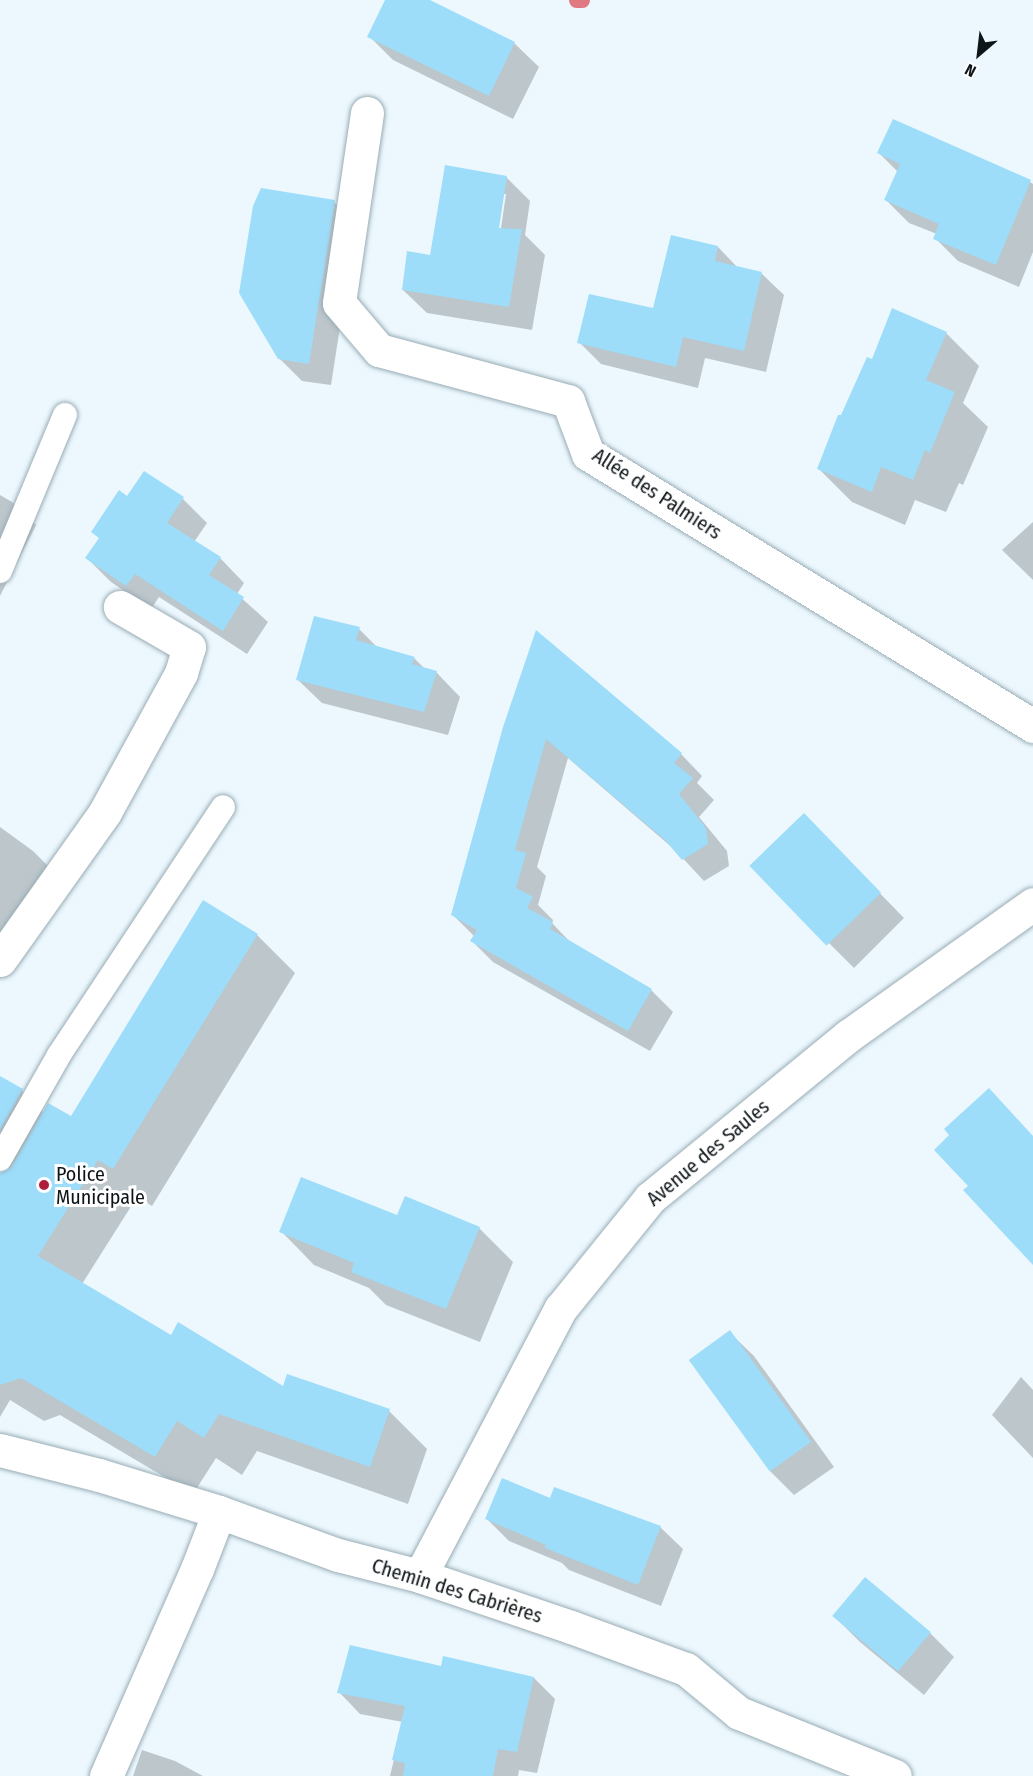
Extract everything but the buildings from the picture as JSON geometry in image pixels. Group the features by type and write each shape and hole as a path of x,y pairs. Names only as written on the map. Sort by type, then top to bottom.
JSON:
{"street":[{"name":"Allée des Palmiers","path":"367,113 339,303 378,350 568,401 588,454 1033,726"},
{"path":"0,960 105,812 181,673 189,647 120,607"},
{"name":"Avenue des Saules","path":"420,1575 561,1308 650,1198 848,1036 1033,904"},
{"name":"Chemin des Cabrières","path":"0,1450 99,1475 219,1512 338,1555 420,1575 686,1669 739,1713 895,1776"},
{"path":"106,1776 197,1569 219,1512"}],"lane":[{"path":"0,571 65,415"},
{"path":"0,1160 59,1055 223,807"}],"waterway":[{"path":"576,0 582,0"}],"place":[{"name":"Police Municipale","path":"44,1185"}]}
